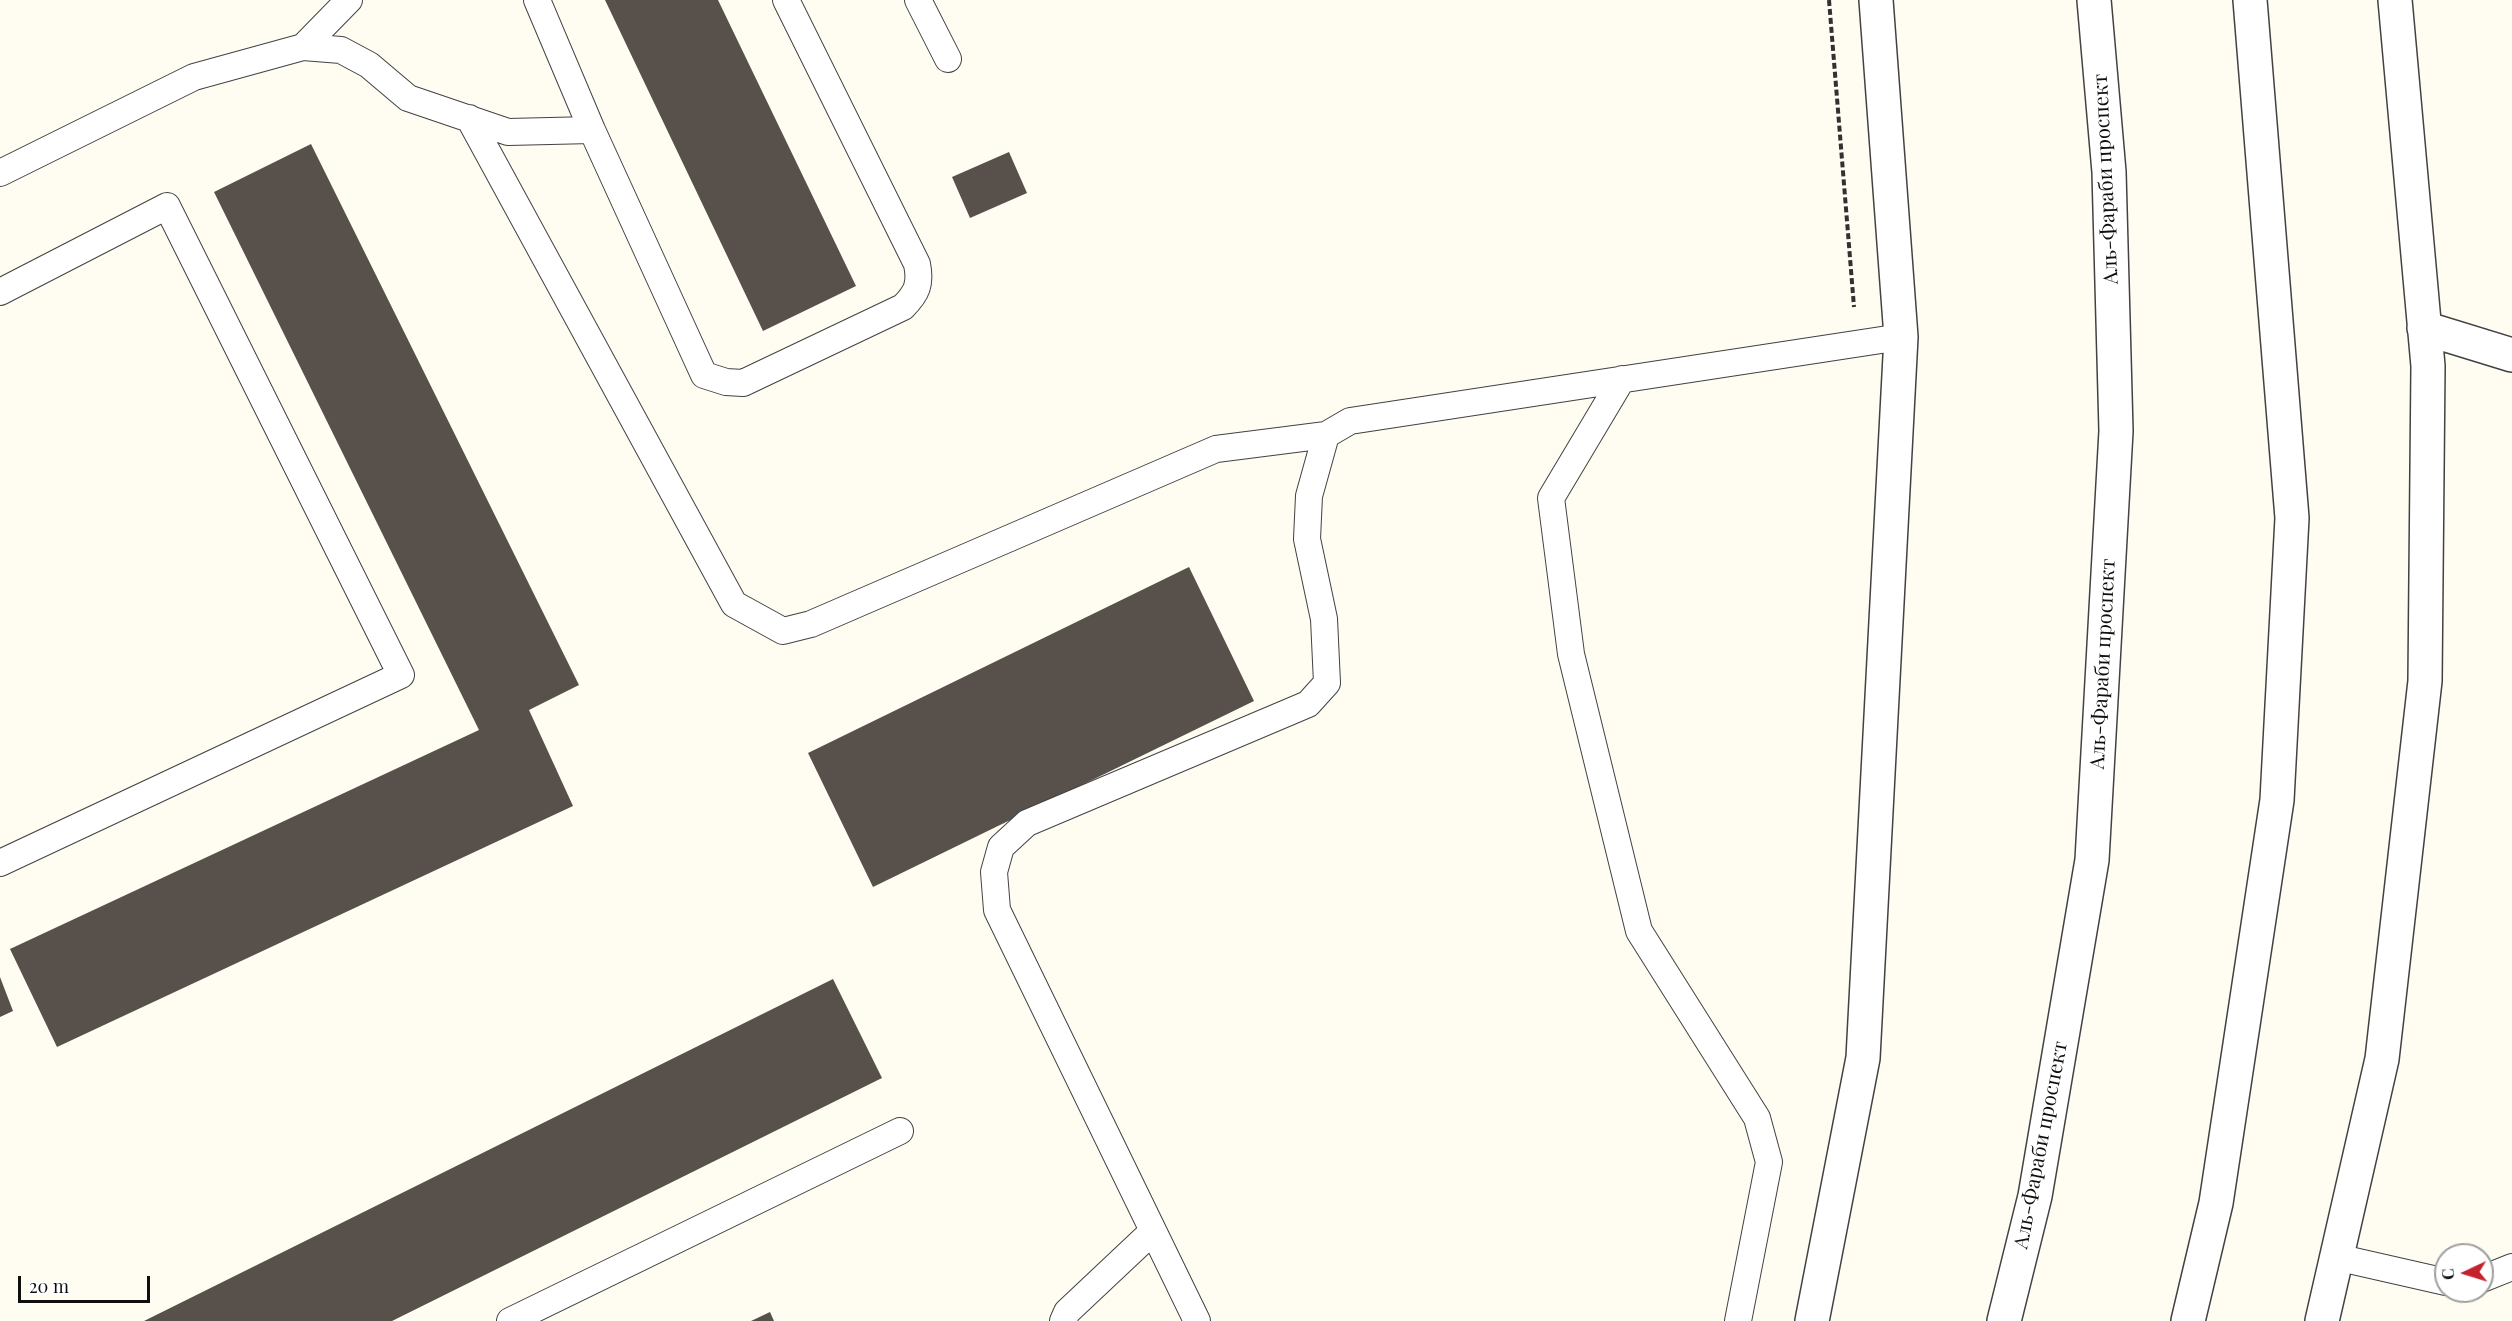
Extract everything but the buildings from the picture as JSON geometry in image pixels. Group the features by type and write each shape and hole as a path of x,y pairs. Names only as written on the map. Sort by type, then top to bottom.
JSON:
{"street":[{"path":"1812,1321 1863,1058 1901,337 1876,0"},
{"name":"Аль-Фараби проспект","path":"2004,1321 2035,1196 2092,860 2116,431 2109,172 2094,0"},
{"path":"2188,1321 2216,1203 2277,800 2292,518 2250,0"},
{"path":"2322,1321 2382,1059 2425,681 2428,366 2395,0"},
{"path":"2424,328 2512,355"}],"lane":[{"path":"303,47 349,0"},
{"path":"537,0 592,130 704,375 726,382 743,383 903,307 917,292 920,277 917,264 786,0"},
{"path":"918,0 948,59"},
{"path":"0,173 194,77 303,47 341,50 369,65 408,98 508,132 592,130"},
{"path":"469,118 735,604 783,631 811,624 1216,449 1326,435 1350,421 1901,337"},
{"path":"0,292 166,206 401,675 0,863"},
{"path":"1622,379 1551,498 1571,654 1639,931 1757,1118 1769,1162 1738,1321"},
{"path":"1197,1321 997,910 994,872 1001,847 1027,824 1308,704 1327,683 1324,619 1307,538 1309,496 1326,435"},
{"path":"510,1321 900,1131"},
{"path":"1063,1321 1067,1312 1153,1230"},
{"path":"2336,1257 2434,1279"},
{"path":"2494,1274 2512,1267"}],"path":[{"path":"1829,0 1857,344"}]}
